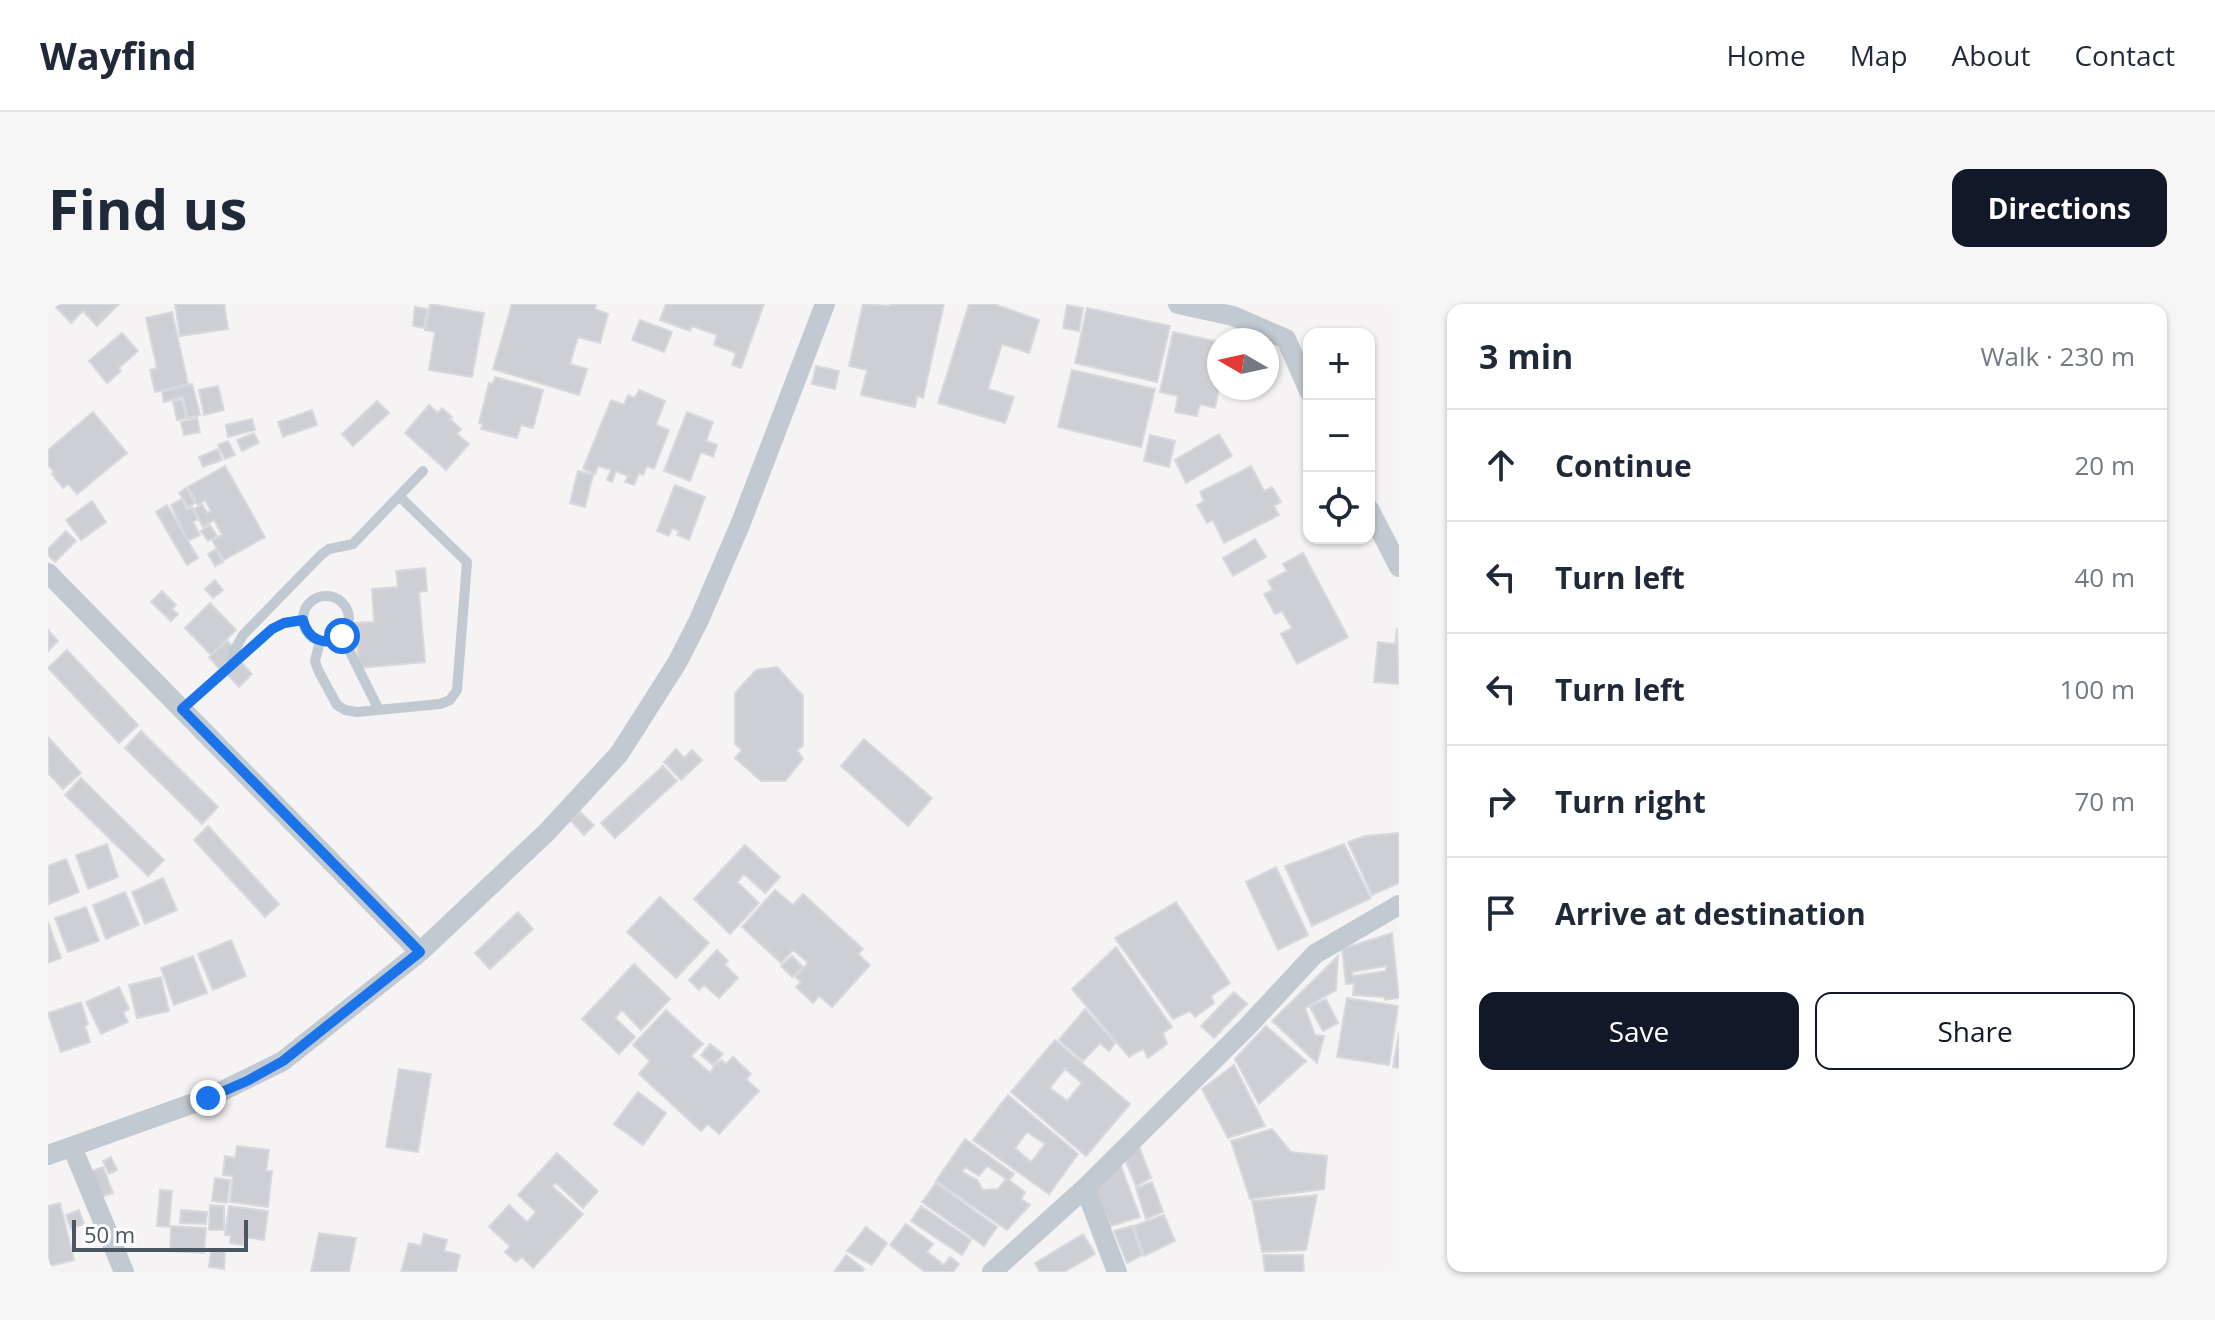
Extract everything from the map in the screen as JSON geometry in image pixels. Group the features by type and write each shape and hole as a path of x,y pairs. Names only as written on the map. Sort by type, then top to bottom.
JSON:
{"street":[{"path":"48,1155 73,1149 208,1098 283,1061 420,952 547,832 619,754 677,663 699,620 740,525 825,304"},
{"path":"1178,304 1233,316 1286,339 1303,377"},
{"path":"1375,521 1399,567"},
{"path":"48,573 420,952"},
{"path":"992,1272 1085,1188 1248,1026 1315,954 1399,905"},
{"path":"73,1149 124,1272"},
{"path":"1085,1188 1117,1272"}],"lane":[{"path":"231,666 234,651 243,635 321,555 329,549 353,544 423,471"},
{"path":"320,641 315,661 337,705 345,710 357,712 440,704 450,700 457,690 467,562 399,496"},
{"path":"335,596 346,607 349,614 347,629 342,636 332,642 320,641 308,633 303,620 312,599 335,596"},
{"path":"182,709 272,629 284,623 303,620"},
{"path":"342,636 379,710"}],"building":[{"path":"119,304 97,326 83,311 71,323 55,306"},
{"path":"175,304 224,304 228,329 180,336"},
{"path":"430,304 484,313 472,377 429,370 435,332 425,330"},
{"path":"512,304 596,304 595,309 608,314 600,343 578,337 570,364 587,369 579,395 493,369"},
{"path":"666,304 764,304 741,368 732,365 736,353 714,345 717,335 692,326 690,331 660,320"},
{"path":"863,304 944,304 923,398 917,396 915,407 861,395 867,370 849,366"},
{"path":"969,304 994,304 1039,320 1029,353 1002,344 988,389 1014,397 1005,423 938,403"},
{"path":"1067,305 1083,308 1079,331 1063,328"},
{"path":"415,307 427,309 424,328 413,326"},
{"path":"1087,308 1170,326 1157,382 1075,363"},
{"path":"172,312 188,384 155,392 150,370 157,368 146,318"},
{"path":"640,320 672,332 664,352 632,340"},
{"path":"1173,332 1207,339 1207,400 1217,400 1215,408 1200,404 1197,416 1175,412 1178,396 1160,392"},
{"path":"122,333 138,351 107,383 89,361"},
{"path":"816,366 839,371 835,389 812,384"},
{"path":"1072,370 1155,389 1141,447 1058,427"},
{"path":"495,377 543,390 533,428 521,425 517,438 481,429 483,424 479,423 489,383 493,384"},
{"path":"192,384 200,415 188,418 183,397 164,402 162,392"},
{"path":"218,386 224,410 204,415 199,390"},
{"path":"639,390 665,401 656,425 669,430 654,469 647,466 643,475 639,473 634,485 625,482 628,476 616,471 612,482 607,480 611,470 598,466 595,474 583,469 611,400 624,405 628,395 635,398"},
{"path":"182,400 186,418 177,420 173,401"},
{"path":"377,401 389,413 353,446 342,434"},
{"path":"429,405 438,413 442,408 452,417 450,419 461,429 457,434 469,444 446,470 405,433"},
{"path":"312,410 317,425 283,437 278,422"},
{"path":"93,412 127,453 77,494 68,484 63,488 52,474 54,472 48,465 48,450"},
{"path":"687,412 713,422 706,441 717,445 713,457 701,452 690,481 664,471"},
{"path":"197,418 200,432 184,435 181,422"},
{"path":"252,419 255,430 228,437 226,425"},
{"path":"254,433 259,443 242,451 237,440"},
{"path":"1219,434 1232,456 1186,483 1175,460"},
{"path":"1150,435 1175,441 1169,467 1144,461"},
{"path":"228,441 235,455 225,459 218,445"},
{"path":"218,449 222,460 203,467 199,457"},
{"path":"225,466 265,537 224,560 212,540 222,535 214,520 203,527 194,509 202,504 207,513 211,511 205,500 198,505 188,487"},
{"path":"1251,466 1264,491 1272,487 1281,502 1274,506 1279,515 1224,543 1213,520 1207,523 1197,505 1204,501 1200,492"},
{"path":"578,471 593,475 585,507 570,503"},
{"path":"675,485 705,497 689,540 677,535 679,531 672,528 669,536 657,531"},
{"path":"186,488 195,503 188,507 179,493"},
{"path":"182,499 187,510 192,507 198,519 193,522 200,535 188,541 171,505"},
{"path":"92,501 106,522 81,540 66,520"},
{"path":"167,505 198,558 187,565 156,512"},
{"path":"210,525 217,536 208,541 201,531"},
{"path":"66,531 76,541 55,562 48,555 48,549"},
{"path":"1255,539 1266,557 1233,576 1223,558"},
{"path":"216,549 223,562 215,566 208,554"},
{"path":"1303,553 1348,637 1297,664 1281,634 1292,628 1282,611 1275,614 1264,594 1273,590 1268,581 1287,571 1283,564"},
{"path":"425,568 427,591 419,592 425,662 359,668 355,623 374,622 372,589 398,587 396,571"},
{"path":"215,580 223,590 213,598 205,589"},
{"path":"162,591 176,605 172,609 178,614 171,621 151,602"},
{"path":"210,603 236,630 211,655 185,628"},
{"path":"1397,628 1399,684 1374,682 1378,642 1395,644"},
{"path":"48,630 58,641 48,651"},
{"path":"227,641 240,654 221,671 209,657"},
{"path":"67,650 138,725 119,743 48,668"},
{"path":"239,660 252,674 239,687 226,673"},
{"path":"777,667 803,696 803,746 797,750 803,759 785,781 761,781 735,758 742,750 735,744 735,693 756,670"},
{"path":"141,731 218,807 202,824 125,748"},
{"path":"48,737 81,773 63,789 48,773"},
{"path":"864,739 932,798 908,826 841,766"},
{"path":"676,749 684,758 692,750 702,760 681,780 664,762"},
{"path":"663,766 677,781 615,838 601,823"},
{"path":"81,778 164,860 148,876 65,795"},
{"path":"580,812 594,825 584,835 571,821"},
{"path":"208,826 279,904 265,917 194,840"},
{"path":"1399,833 1399,883 1372,895 1348,842 1365,836"},
{"path":"107,844 118,877 88,889 76,855"},
{"path":"1344,844 1371,898 1312,926 1285,866"},
{"path":"745,845 780,877 765,893 744,874 737,882 759,903 730,934 694,899"},
{"path":"66,859 79,892 49,904 48,866"},
{"path":"1276,867 1308,935 1278,950 1246,882"},
{"path":"163,878 177,910 145,924 132,892"},
{"path":"775,890 793,905 803,894 863,949 858,954 870,965 832,1007 819,996 813,1003 796,987 801,982 795,977 808,963 793,950 781,963 742,927"},
{"path":"125,892 139,925 106,939 93,905"},
{"path":"660,897 709,943 676,978 627,932"},
{"path":"1176,902 1230,983 1211,996 1214,1003 1195,1017 1190,1011 1173,1019 1115,938"},
{"path":"86,907 99,941 68,952 55,918"},
{"path":"518,912 533,929 490,969 475,953"},
{"path":"48,922 61,958 48,963"},
{"path":"1392,933 1399,998 1385,1000 1384,997 1353,995 1354,983 1346,984 1342,949","holes":["1386,966 1386,971 1353,976 1352,972"]},
{"path":"231,940 246,976 213,990 198,954"},
{"path":"1116,947 1172,1027 1163,1033 1167,1044 1148,1058 1143,1049 1129,1057 1072,989"},
{"path":"717,950 728,961 725,965 738,978 719,998 704,985 699,990 689,980"},
{"path":"193,956 207,993 174,1005 161,968"},
{"path":"792,956 803,967 792,977 781,966"},
{"path":"1338,956 1336,990 1305,1008 1315,1035 1324,1036 1317,1063 1272,1021"},
{"path":"634,964 670,999 641,1030 622,1010 615,1018 635,1037 619,1054 582,1019"},
{"path":"161,977 169,1011 137,1018 129,985"},
{"path":"119,987 129,1009 123,1012 128,1022 101,1034 86,1002"},
{"path":"1234,992 1247,1004 1214,1038 1201,1026"},
{"path":"1347,998 1398,1006 1389,1065 1337,1057"},
{"path":"1326,999 1338,1023 1323,1031 1310,1007"},
{"path":"81,1002 90,1042 61,1052 48,1013"},
{"path":"1085,1009 1115,1043 1109,1051 1100,1043 1083,1061 1059,1040"},
{"path":"666,1010 703,1044 691,1056 710,1073 716,1064 722,1060 726,1064 733,1057 751,1074 746,1079 759,1091 719,1134 708,1124 701,1131 639,1074 650,1061 633,1045"},
{"path":"1266,1026 1306,1061 1259,1104 1235,1059"},
{"path":"1399,1033 1399,1068 1393,1067"},
{"path":"1055,1040 1130,1104 1086,1156 1011,1092","holes":["1065,1069 1082,1083 1067,1101 1050,1088"]},
{"path":"710,1044 723,1054 713,1065 701,1055"},
{"path":"1234,1065 1265,1126 1228,1138 1202,1089"},
{"path":"399,1069 431,1074 418,1152 386,1147"},
{"path":"638,1092 666,1113 643,1145 614,1124"},
{"path":"1008,1095 1078,1154 1049,1194 973,1140","holes":["1027,1132 1045,1144 1031,1162 1015,1148"]},
{"path":"1272,1129 1291,1152 1327,1156 1324,1189 1250,1199 1231,1141"},
{"path":"965,1139 1014,1174 1009,1180 1025,1192 1021,1199 1030,1205 1007,1230 936,1181","holes":["987,1166 1006,1179 998,1189 983,1190 977,1180 962,1172 965,1167 979,1176"]},
{"path":"237,1146 269,1150 266,1171 272,1171 268,1207 230,1202 233,1176 223,1175 225,1156 235,1158"},
{"path":"1139,1146 1151,1178 1136,1186 1123,1154"},
{"path":"557,1153 598,1191 583,1208 556,1183 552,1186 583,1214 533,1268 522,1257 516,1262 505,1252 510,1246 489,1227 509,1205 527,1222 536,1212 518,1195"},
{"path":"111,1157 117,1170 109,1174 103,1161"},
{"path":"1119,1161 1140,1217 1111,1226 1091,1187"},
{"path":"103,1167 113,1193 91,1201 81,1175"},
{"path":"215,1178 230,1180 227,1203 212,1201"},
{"path":"1152,1182 1163,1212 1146,1219 1136,1188"},
{"path":"936,1183 997,1227 984,1246 922,1202"},
{"path":"160,1190 172,1191 169,1227 157,1226"},
{"path":"1317,1195 1306,1250 1262,1252 1252,1201"},
{"path":"60,1203 74,1260 50,1266 48,1206"},
{"path":"210,1205 224,1206 224,1230 209,1230"},
{"path":"229,1206 268,1211 264,1240 244,1237 243,1245 230,1243 231,1235 225,1235"},
{"path":"921,1206 971,1240 962,1255 911,1221"},
{"path":"79,1210 84,1224 71,1229 66,1215"},
{"path":"181,1210 207,1212 206,1224 180,1223"},
{"path":"1164,1215 1175,1241 1144,1256 1134,1226"},
{"path":"906,1224 933,1244 927,1252 944,1265 950,1257 959,1264 953,1272 925,1272 890,1245"},
{"path":"171,1226 206,1228 204,1253 170,1251"},
{"path":"1132,1226 1142,1255 1127,1263 1114,1231"},
{"path":"866,1227 887,1243 872,1265 847,1251"},
{"path":"319,1233 356,1238 349,1272 311,1272"},
{"path":"424,1234 447,1240 444,1251 460,1255 456,1272 401,1272 409,1243 421,1246"},
{"path":"1083,1234 1095,1254 1064,1272 1040,1272 1035,1263"},
{"path":"211,1249 225,1250 224,1269 209,1267"},
{"path":"846,1255 864,1269 862,1272 834,1272"},
{"path":"1263,1255 1303,1255 1304,1272 1265,1272"}],"route":[{"path":"208,1098 283,1061 420,952 182,709 272,629 284,623 303,620 308,633 320,641 332,642 342,636"}]}
